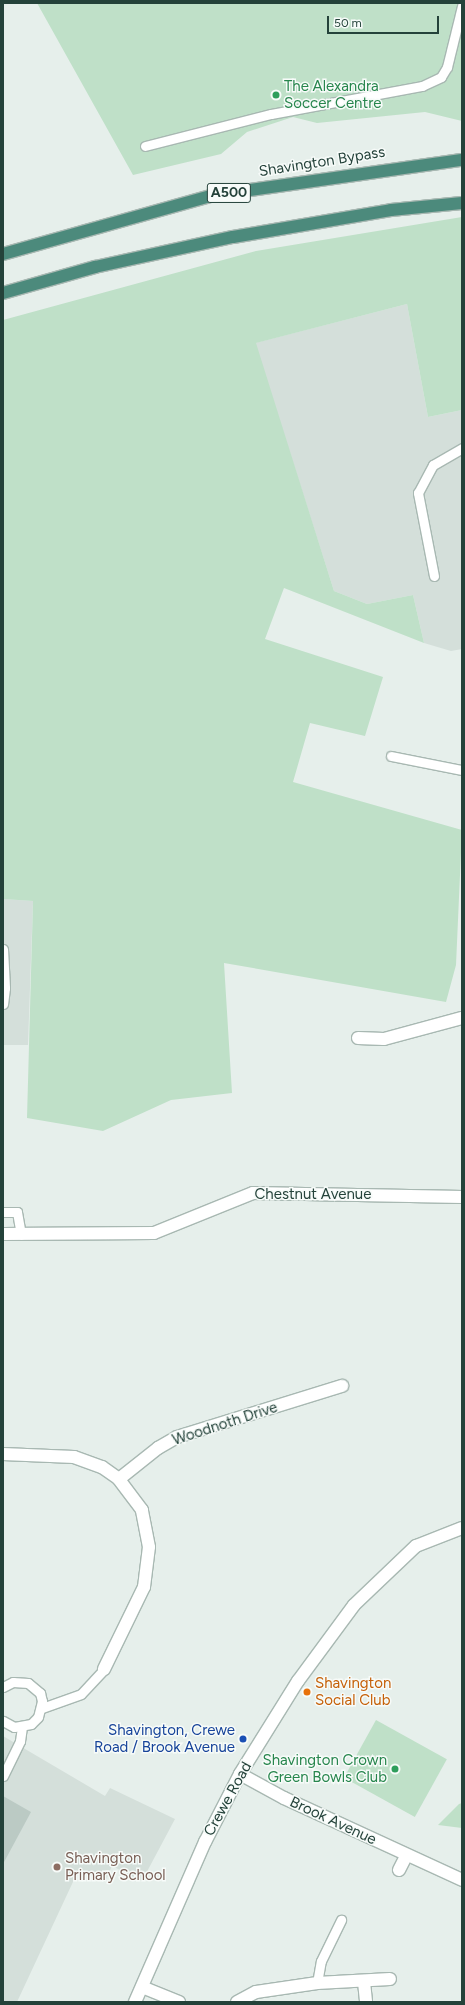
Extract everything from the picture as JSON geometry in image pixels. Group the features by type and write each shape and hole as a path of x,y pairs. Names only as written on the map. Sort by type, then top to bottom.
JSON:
{"highway":[{"name":"Shavington Bypass","path":"3,254 215,195 462,160"},
{"path":"3,293 96,266 233,237 391,210 462,203"}],"street":[{"path":"358,1038 384,1039 462,1018"},
{"name":"Chestnut Avenue","path":"3,1234 154,1233 253,1193 462,1197"},
{"name":"Woodnoth Drive","path":"119,1479 158,1448 177,1437 342,1386"},
{"path":"3,1454 74,1457 102,1467 119,1479 142,1510 149,1547 144,1587 104,1669"},
{"name":"Crewe Road","path":"135,2002 205,1842 240,1774 298,1681 354,1605 416,1546 462,1528"},
{"name":"Brook Avenue","path":"240,1774 406,1856 462,1880"},
{"path":"399,1870 406,1856"},
{"path":"237,2002 256,1992 317,1983 364,1982 390,1979"},
{"path":"364,1982 366,2002"},
{"path":"142,1987 179,2002"}],"lane":[{"path":"145,146 271,114 422,86 441,77 447,67 462,6"},
{"path":"434,576 418,492 433,465 462,448"},
{"path":"392,756 462,770"},
{"path":"3,949 6,988 3,1004"},
{"path":"3,1212 17,1212 21,1235"},
{"path":"3,1721 22,1727 31,1724 42,1708 81,1694 104,1669"},
{"path":"3,1688 13,1682 28,1683 40,1693 42,1708"},
{"path":"3,1776 20,1741 22,1727"},
{"path":"317,1983 321,1961 340,1920"}],"shaded area":[{"path":"407,304 428,417 462,410 462,649 451,651 424,643 413,595 367,604 334,591 255,343"},
{"path":"3,899 33,901 28,1045 3,1045"},
{"name":"Shavington Primary School","path":"3,1736 105,1796 110,1788 175,1819 142,1881 112,1866 105,1882 79,1869 17,2002 3,2002"}],"green space":[{"name":"The Alexandra Soccer Centre","path":"37,3 462,3 462,121 425,112 317,123 293,117 247,132 221,154 133,175"},
{"path":"462,217 462,410 428,417 407,304 256,343 334,591 367,604 413,595 424,643 284,588 265,639 383,677 365,736 310,723 293,782 462,830 456,965 446,1002 224,963 232,1093 171,1100 103,1131 27,1118 33,901 3,899 3,320 256,251"},
{"name":"Shavington Crown Green Bowls Club","path":"376,1720 447,1759 415,1817 344,1778"},
{"path":"462,1803 462,1828 438,1825 459,1804"}],"building":[{"path":"3,1796 31,1812 3,1864"}],"place":[{"name":"The Alexandra Soccer Centre","path":"276,95"},
{"name":"Shavington Social Club","path":"307,1692"},
{"name":"Shavington, Crewe Road / Brook Avenue","path":"243,1739"},
{"name":"Shavington Crown Green Bowls Club","path":"395,1769"},
{"name":"Shavington Primary School","path":"57,1867"}]}
